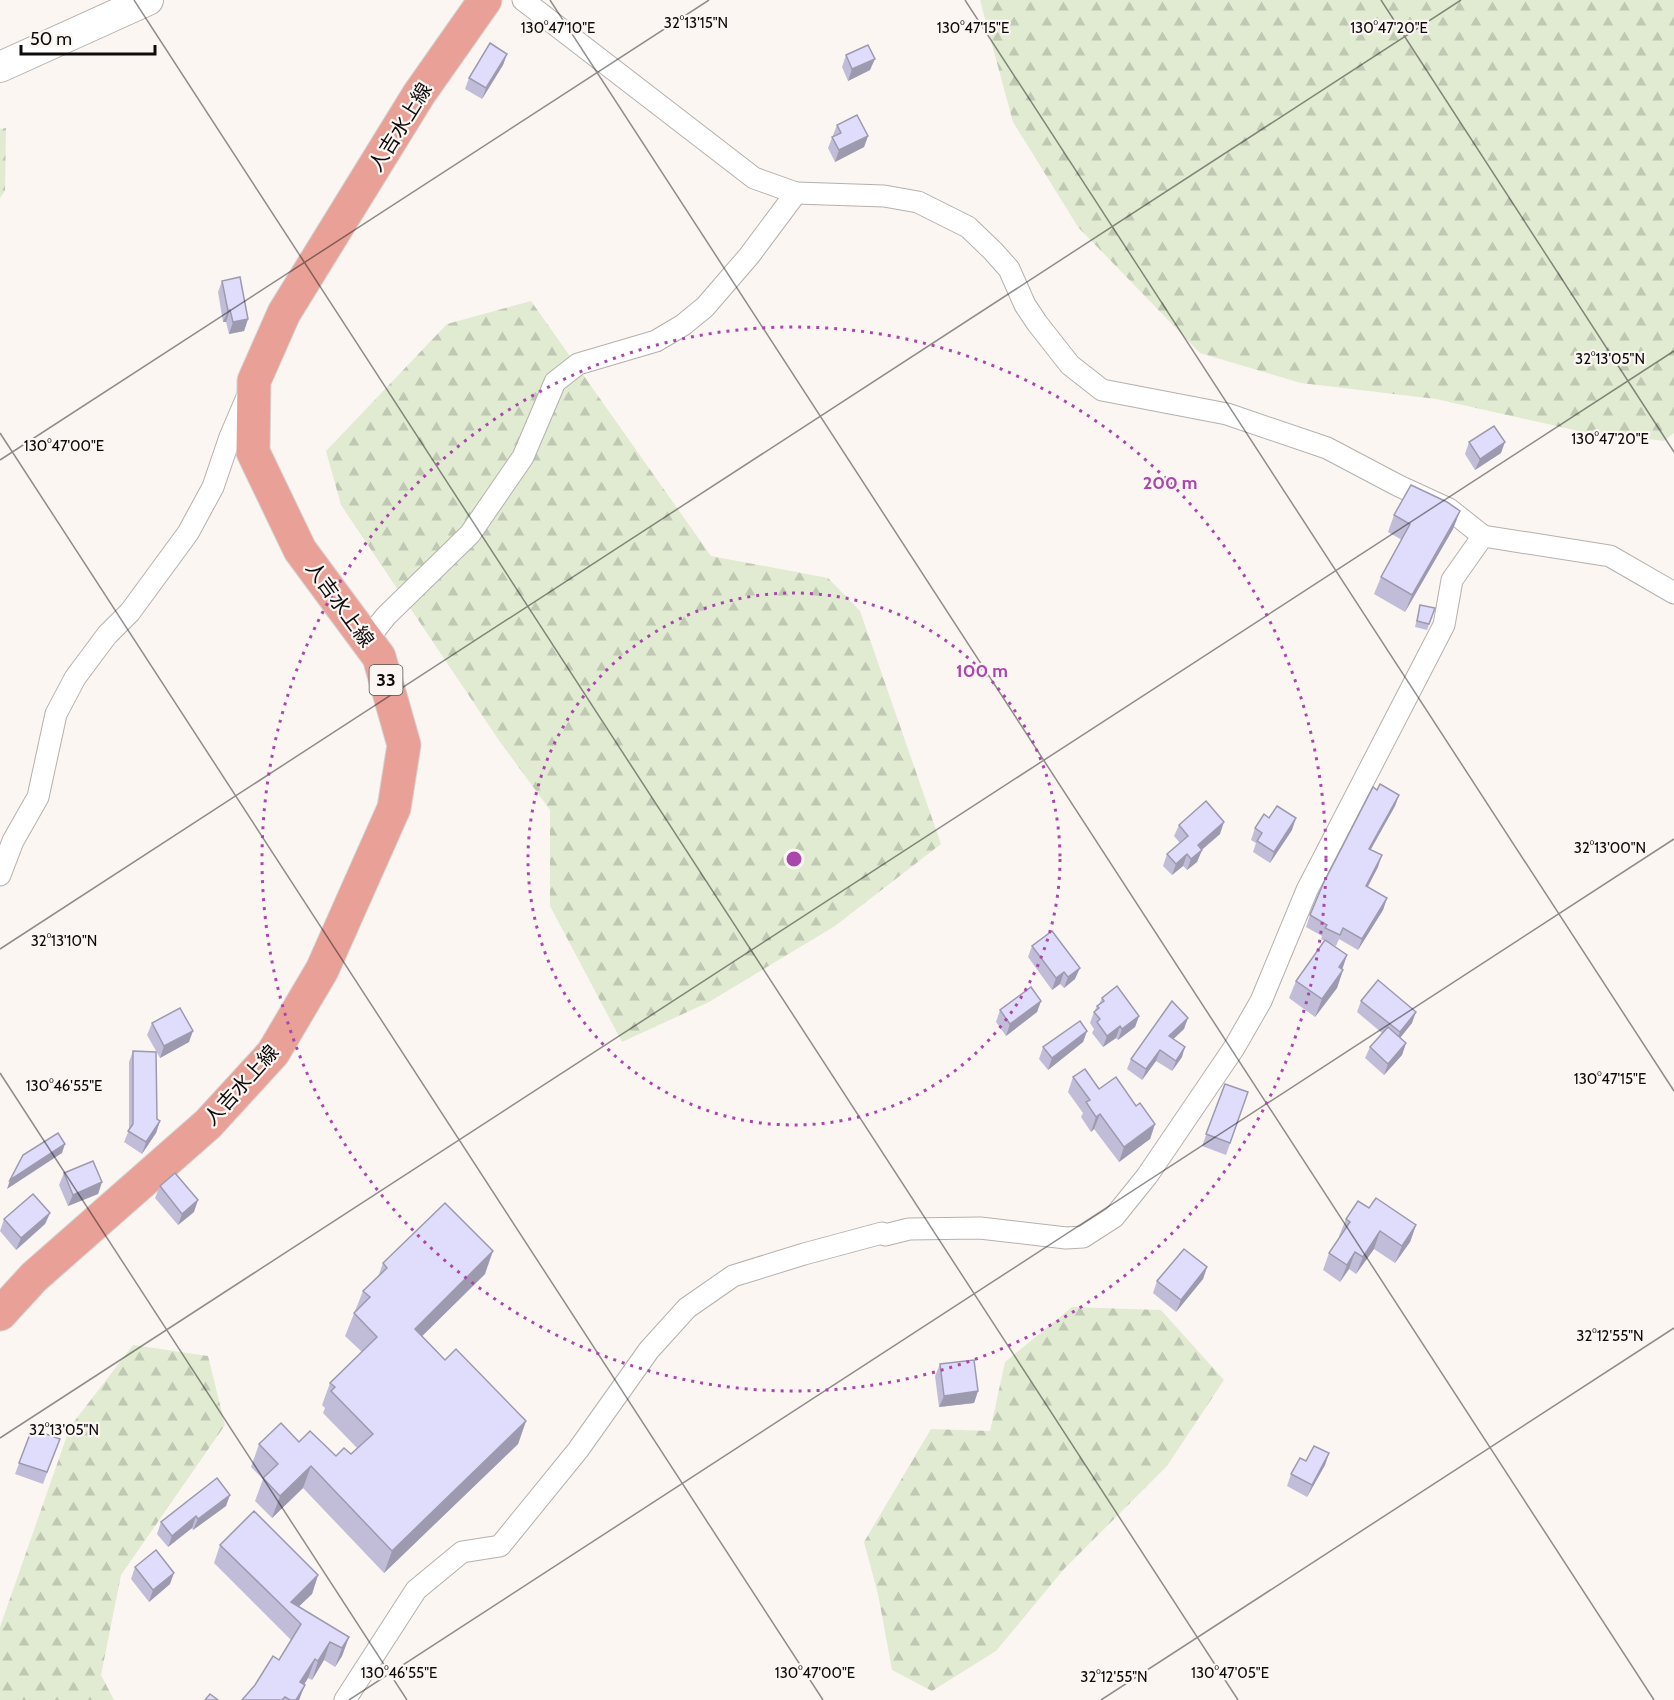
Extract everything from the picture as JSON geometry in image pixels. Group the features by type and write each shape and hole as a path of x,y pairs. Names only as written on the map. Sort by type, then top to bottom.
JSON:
{"main road":[{"name":"人吉水上線","path":"0,1314 34,1277 207,1124 273,1053 322,970 394,808 404,745 379,657 300,550 253,452 254,381 284,313 419,94 485,0"}],"street":[{"path":"0,68 148,0"},
{"path":"523,0 754,178 796,193 884,196 918,202 968,227 1009,269 1036,323 1070,365 1102,390 1227,414 1327,448 1449,509 1483,536 1610,556 1674,593"},
{"path":"367,640 386,616 470,534 523,457 555,382 578,364 656,341 683,325 705,307 749,256 796,193"},
{"path":"0,876 13,841 38,797 56,714 75,678 107,635 130,612 188,533 213,487 230,436 254,381"},
{"path":"345,1700 416,1590 462,1552 501,1546 579,1450 649,1350 687,1308 733,1276 882,1233 885,1235 909,1229 980,1228 1066,1238 1083,1237 1114,1217 1147,1176 1234,1048 1261,1001 1307,890 1444,624 1452,580 1483,536"}],"green space":[{"path":"980,0 1674,0 1674,433 1664,441 1579,431 1436,399 1301,383 1200,353 1078,227 1013,122"},
{"path":"6,128 5,191 0,198 0,129"},
{"path":"531,301 711,556 828,578 860,611 941,844 835,926 709,1002 622,1042 550,906 550,810 498,739 341,505 326,451 447,324"},
{"path":"1072,1307 1161,1310 1224,1380 1167,1466 1064,1569 996,1651 932,1691 892,1670 878,1594 864,1542 931,1429 990,1431 1005,1362"},
{"path":"133,1345 208,1356 225,1425 121,1575 101,1675 114,1700 0,1700 0,1627 70,1427"}],"building":[{"path":"490,43 507,54 486,88 469,78"},
{"path":"868,45 875,59 852,69 846,55"},
{"path":"857,115 868,136 839,150 832,137 841,133 837,125"},
{"path":"240,277 248,319 233,322 230,310 228,311 222,281"},
{"path":"1494,426 1505,442 1480,459 1469,442"},
{"path":"1411,485 1447,502 1460,511 1412,595 1381,577 1410,524 1394,515"},
{"path":"1420,605 1435,608 1429,624 1417,621"},
{"path":"1380,784 1399,795 1369,849 1382,855 1366,886 1387,898 1362,939 1343,928 1340,935 1325,928 1327,925 1310,915 1323,884 1373,787 1377,790"},
{"path":"1206,801 1224,822 1198,845 1202,850 1191,859 1187,854 1176,864 1167,854 1188,836 1179,825"},
{"path":"1277,806 1296,818 1274,852 1257,841 1262,833 1255,828 1264,814 1269,818"},
{"path":"1052,931 1080,968 1068,977 1064,972 1056,978 1032,946"},
{"path":"1325,940 1347,955 1339,967 1343,970 1322,999 1296,981"},
{"path":"1378,980 1416,1012 1400,1032 1361,1001"},
{"path":"1117,986 1139,1016 1122,1029 1120,1026 1107,1036 1097,1022 1100,1019 1094,1012 1099,1008 1097,1006 1104,1001 1102,998"},
{"path":"1031,987 1041,1001 1010,1024 1000,1010"},
{"path":"1172,1001 1188,1018 1169,1036 1185,1047 1176,1061 1160,1050 1146,1069 1131,1059"},
{"path":"180,1008 193,1031 164,1046 152,1023"},
{"path":"1080,1021 1087,1031 1052,1058 1043,1047"},
{"path":"1388,1027 1406,1043 1388,1064 1370,1047"},
{"path":"133,1051 156,1052 157,1119 160,1121 146,1142 128,1131 133,1124"},
{"path":"1085,1069 1099,1089 1116,1077 1136,1106 1140,1103 1155,1124 1124,1147 1100,1114 1096,1117 1086,1102 1090,1100 1073,1077"},
{"path":"1225,1084 1248,1092 1230,1143 1206,1134"},
{"path":"58,1133 65,1144 10,1180 23,1155"},
{"path":"93,1161 102,1182 73,1195 64,1173"},
{"path":"175,1173 198,1200 182,1214 160,1186"},
{"path":"33,1194 50,1213 21,1238 4,1219"},
{"path":"1376,1198 1416,1225 1402,1246 1380,1231 1363,1257 1355,1252 1347,1265 1329,1253 1350,1222 1346,1219 1358,1201 1369,1208"},
{"path":"445,1203 493,1251 415,1329 445,1360 456,1349 526,1421 392,1551 311,1466 280,1496 263,1478 278,1464 259,1444 281,1423 299,1442 310,1431 336,1456 344,1448 351,1454 373,1434 331,1391 335,1387 330,1383 377,1337 354,1313 370,1297 363,1291 387,1268 383,1263"},
{"path":"1184,1249 1207,1267 1181,1300 1157,1281"},
{"path":"974,1360 978,1391 944,1396 940,1364"},
{"path":"32,1429 60,1439 47,1472 19,1463"},
{"path":"1314,1446 1329,1453 1312,1485 1291,1474 1300,1458 1306,1461"},
{"path":"217,1478 230,1495 198,1519 196,1516 172,1536 161,1522"},
{"path":"254,1511 318,1575 291,1602 349,1637 342,1648 330,1642 318,1661 315,1659 300,1682 305,1685 296,1700 285,1697 282,1700 242,1700 255,1685 273,1656 279,1660 301,1624 220,1545"},
{"path":"156,1550 174,1573 153,1590 135,1567"},
{"path":"210,1694 218,1700 205,1700"}]}
